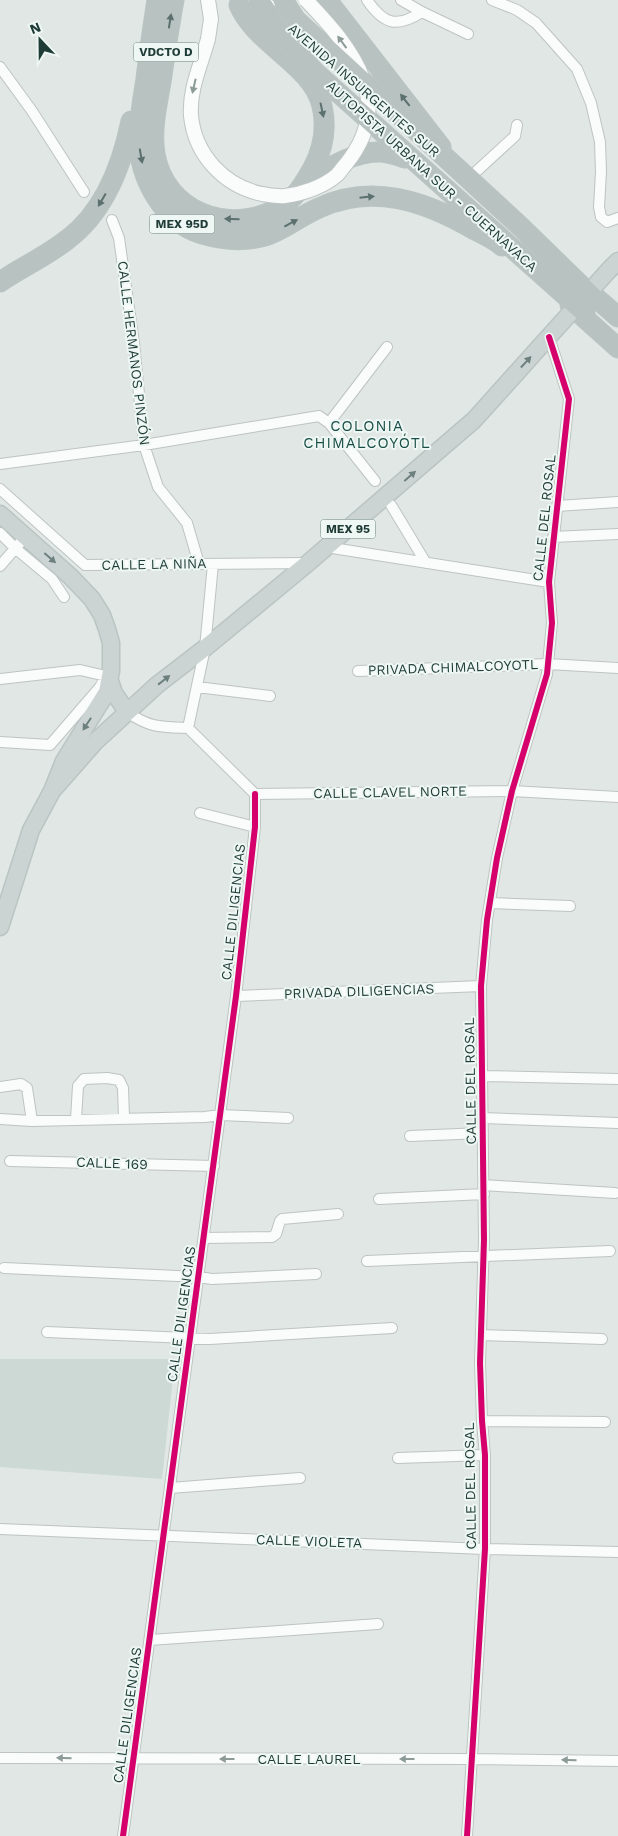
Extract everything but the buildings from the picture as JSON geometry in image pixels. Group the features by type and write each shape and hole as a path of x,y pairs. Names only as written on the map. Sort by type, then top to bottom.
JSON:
{"highway":[{"name":"VDCTO D","path":"144,90 157,0"},
{"name":"VDCTO D","path":"174,0 154,136 157,162 170,190 179,200 193,210 212,217 244,220 279,208 303,187"},
{"name":"AUTOPISTA URBANA SUR - CUERNAVACA","path":"260,0 279,32 314,72 618,341"},
{"name":"AUTOPISTA URBANA SUR - CUERNAVACA","path":"283,0 296,20 521,227 598,302 618,318"},
{"path":"328,0 467,180 618,318"},
{"path":"236,3 249,24 258,34 306,78 321,105 324,121 323,138 318,159 303,187"},
{"name":"MEX 95D","path":"144,90 139,140 144,172 161,205 175,220 193,231 217,238 242,240 265,236 319,207 349,198 393,197 420,203 451,216 500,244 618,348"},
{"path":"0,282 67,240 91,217 102,201 125,152 134,106 144,90"},
{"path":"303,187 330,168 360,155 380,152 405,158"}],"main road":[{"path":"208,0 210,19 208,39 193,84 191,115 200,148 218,172 235,184 252,192 283,197 318,187 337,175 360,144 369,114 368,97 357,64 324,19 306,0"},
{"name":"AVENIDA INSURGENTES SUR","path":"260,0 467,180"},
{"name":"AVENIDA INSURGENTES SUR","path":"236,3 307,65 405,158 500,244"},
{"name":"MEX 95","path":"52,791 96,741 127,712 308,563 474,420 613,265"},
{"name":"MEX 95","path":"0,514 20,543 70,576 92,599 102,615 111,643 107,692 64,761 52,791 31,830 0,927"},
{"path":"109,676 114,693 127,712"}],"street":[{"path":"366,0 387,21 397,23 422,12"},
{"path":"402,0 422,12 468,34"},
{"path":"492,0 517,10 536,23 577,69 591,104 600,142 599,207 601,217 607,222 618,218"},
{"path":"0,66 32,111 84,192"},
{"path":"467,180 515,136 517,125"},
{"name":"CALLE HERMANOS PINZÓN","path":"112,220 119,238 130,314 144,445 158,487 186,523 198,564"},
{"name":"CALLE DEL ROSAL","path":"467,1836 484,1549 485,1456 480,1363 484,1256 481,986 497,858 512,791 547,674 552,623 549,582 569,399 552,334"},
{"path":"328,423 387,347"},
{"path":"0,464 144,445 319,416 328,423 375,481"},
{"name":"CALLE LA NIÑA","path":"0,489 85,565 308,563"},
{"path":"557,506 618,502"},
{"path":"391,505 426,563"},
{"path":"0,533 20,543 52,579 64,597"},
{"path":"553,537 618,534"},
{"path":"0,566 20,543"},
{"path":"326,547 549,582"},
{"path":"188,728 205,648 213,564"},
{"name":"PRIVADA CHIMALCOYOTL","path":"358,671 548,664 618,668"},
{"path":"0,679 80,670 109,676 50,745 0,742"},
{"path":"197,687 270,696"},
{"path":"127,712 142,722 158,727 188,728 255,794"},
{"name":"CALLE CLAVEL NORTE","path":"255,794 512,791 618,797"},
{"name":"CALLE DILIGENCIAS","path":"123,1836 236,996 255,827 255,794"},
{"path":"200,813 255,827"},
{"path":"490,903 570,906"},
{"name":"PRIVADA DILIGENCIAS","path":"236,996 481,986"},
{"path":"483,1076 618,1079"},
{"path":"76,1119 78,1086 84,1079 107,1078 120,1080 124,1088 124,1118"},
{"path":"0,1087 21,1084 27,1088 32,1121"},
{"path":"0,1119 32,1121 205,1117 220,1115 288,1118"},
{"path":"483,1118 618,1123"},
{"path":"410,1136 483,1133"},
{"name":"CALLE 169","path":"10,1160 214,1166"},
{"path":"379,1199 484,1190 615,1193"},
{"path":"204,1238 272,1237 276,1234 282,1219 338,1214"},
{"path":"367,1261 610,1251"},
{"path":"4,1268 212,1279 316,1274"},
{"path":"46,1332 190,1339 392,1328"},
{"path":"482,1335 602,1340"},
{"path":"482,1421 605,1422"},
{"path":"398,1458 485,1456"},
{"path":"170,1488 300,1478"},
{"name":"CALLE VIOLETA","path":"0,1529 484,1549 618,1552"},
{"path":"150,1640 378,1624"},
{"name":"CALLE LAUREL","path":"0,1758 618,1761"}],"shaded area":[{"path":"0,1359 175,1359 162,1479 0,1467"}],"cycle path":[{"path":"467,1836 485,1549 485,1455 480,1363 484,1240 481,986 487,920 497,858 512,791 547,674 552,623 549,582 569,399 549,337"},
{"path":"123,1836 236,996 255,827 255,794"}],"district":[{"name":"COLONIA CHIMALCOYÓTL","path":"367,434"}]}
